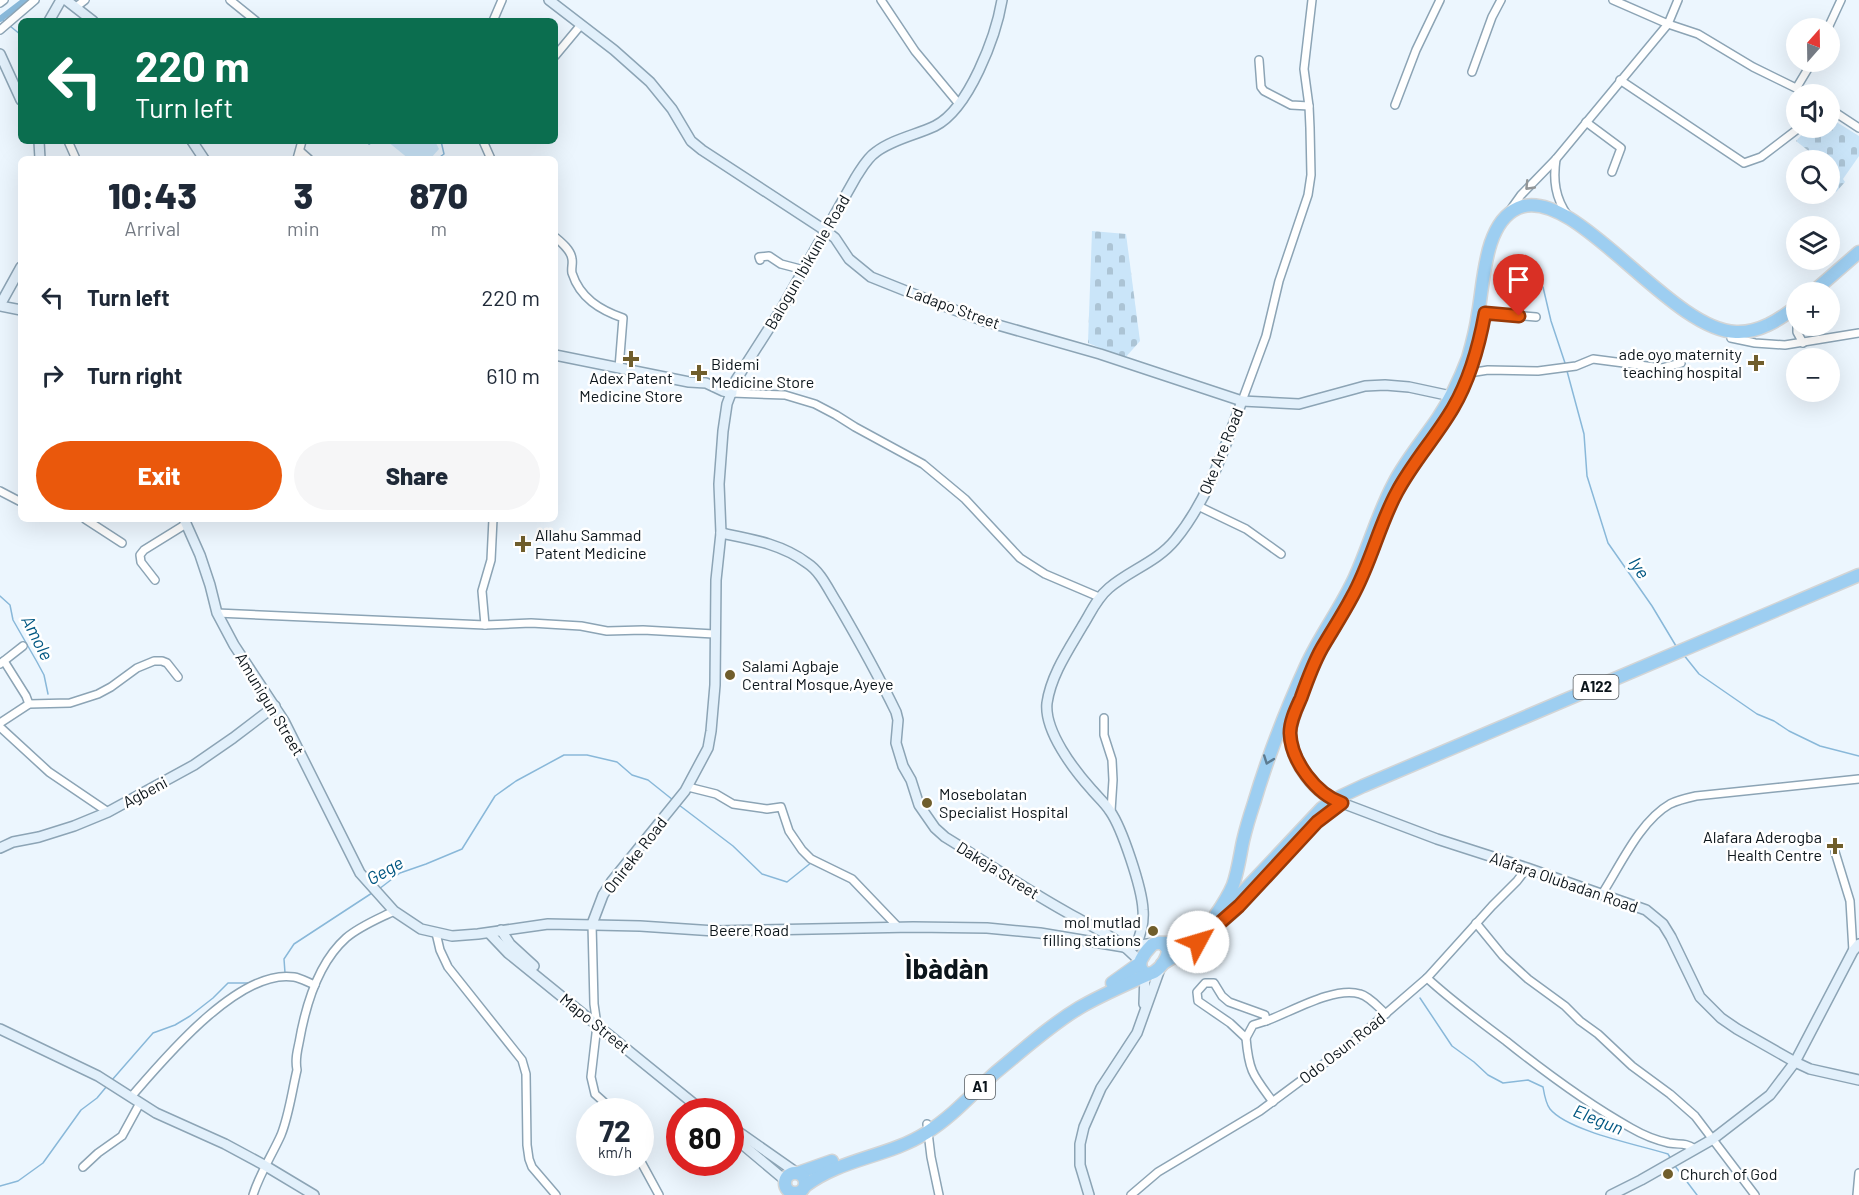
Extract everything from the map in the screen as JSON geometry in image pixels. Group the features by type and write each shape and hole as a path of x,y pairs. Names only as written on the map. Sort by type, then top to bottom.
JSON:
{"highway":[{"path":"1305,678 1292,722 1290,734 1293,746 1311,782 1337,802 1239,906 1206,931 1189,948 1162,964 1155,971 1144,969 1150,947 1158,943 1186,942 1206,931 1227,897 1233,884 1244,837 1271,752 1305,678 1359,584 1402,468 1440,416 1460,379 1473,339 1489,250 1498,227 1506,216 1515,209 1535,205 1546,206 1569,217 1695,326 1714,335 1731,338 1758,336 1786,321"},
{"path":"1389,501 1454,407 1469,373 1479,340 1490,273 1498,244 1510,224 1525,213 1546,214 1568,224 1688,313 1724,331 1742,332 1756,329 1770,324 1786,313"},
{"path":"1824,282 1859,252"},
{"path":"1834,282 1859,260"},
{"name":"A122","path":"1676,656 1859,575"},
{"name":"A122","path":"1337,802 1859,580"},
{"path":"1158,943 1168,949 1162,964"},
{"name":"A1","path":"798,1191 828,1171 902,1145 928,1128 1035,1037 1078,1008 1144,969"},
{"name":"A1","path":"797,1173 928,1128"},
{"path":"778,1195 788,1176 797,1173 803,1177 798,1191 789,1190 786,1182"}],"main road":[{"path":"51,18 61,0"},
{"path":"66,0 89,18"},
{"name":"Ladapo Street","path":"549,0 614,50 650,82 663,96 696,146 826,231 835,238 849,259 871,277 984,321 1100,354 1242,401 1299,404 1346,390 1385,385 1409,387 1451,396"},
{"name":"Balogun Ibikunle Road","path":"686,789 708,748 711,731 715,685 716,580 721,533 719,484 721,448 727,404 736,380 782,308 856,177 874,153 937,125 960,104 991,40 1002,0"},
{"path":"0,54 18,93"},
{"path":"18,273 0,306 18,309"},
{"path":"558,357 689,382 706,383 732,393"},
{"name":"Oke Are Road","path":"1158,943 1149,933 1143,921 1140,888 1111,811 1078,774 1049,723 1047,712 1051,685 1100,597 1110,586 1150,562 1168,547 1198,506 1211,482 1242,401"},
{"name":"Amunigun Street","path":"185,522 200,555 217,613 234,645 275,706 312,774 360,873 370,884"},
{"name":"Dakeja Street","path":"721,533 773,545 794,554 819,574 858,640 896,712 898,753 911,780 919,805 935,828 945,837 1067,913 1104,932 1124,947"},
{"name":"Agbeni","path":"0,848 13,842 74,826 108,812 194,765 275,706"},
{"name":"Onireke Road","path":"592,924 603,895 612,880 686,789"},
{"name":"Alafara Olubadan Road","path":"1337,802 1437,839 1636,906 1655,916 1671,937 1693,984 1708,1006 1737,1029 1795,1062 1817,1071 1859,1080"},
{"name":"Beere Road","path":"370,884 394,911 421,929 452,936 548,924 592,924 715,931 987,927 1124,947"},
{"name":"Oke Are Road","path":"1136,945 1143,921"},
{"name":"Mapo Street","path":"501,930 522,955 688,1098"},
{"name":"Mapo Street","path":"489,933 508,953 695,1098"},
{"path":"1124,947 1158,943"},
{"path":"1124,947 1144,969 1145,1012"},
{"path":"1611,1195 1713,1139 1770,1095 1795,1062 1856,948"},
{"path":"1089,1195 1080,1165 1080,1144 1084,1127 1095,1100 1137,1033 1162,964"},
{"path":"0,1029 98,1076 156,1113 225,1144 315,1195"},
{"path":"744,1141 797,1173"},
{"path":"744,1143 786,1182"}],"street":[{"path":"0,3 4,0"},
{"path":"0,30 35,0"},
{"path":"76,7 85,0"},
{"path":"230,0 252,18"},
{"path":"495,18 502,0"},
{"path":"881,0 915,51 960,104"},
{"path":"1242,401 1266,336 1279,281 1308,195 1311,175 1309,106 1304,69 1312,0"},
{"path":"1395,105 1416,51 1440,0"},
{"path":"1472,72 1492,17 1502,0"},
{"path":"1613,0 1668,24 1698,34 1753,67 1790,84"},
{"path":"1506,216 1521,195 1556,159 1668,24 1678,0"},
{"path":"1833,18 1841,0"},
{"path":"558,52 580,26"},
{"path":"1259,60 1261,87 1264,91 1291,105 1309,106"},
{"path":"0,78 8,70"},
{"path":"1620,80 1744,163 1761,157 1786,138"},
{"path":"1840,116 1859,128"},
{"path":"1586,122 1621,148 1612,171"},
{"path":"298,156 301,144"},
{"path":"300,151 306,156"},
{"path":"1556,159 1554,176 1556,194 1569,217"},
{"path":"558,239 573,257 571,271 587,299 608,313 623,318 619,368"},
{"path":"760,260 759,257 768,256 781,264 804,270"},
{"path":"1485,313 1536,317"},
{"path":"1731,338 1769,345 1803,343 1859,333"},
{"path":"1799,336 1803,343"},
{"path":"1469,373 1488,370 1538,371 1576,366 1593,359 1662,368 1681,363"},
{"path":"732,393 785,395 815,404 836,415 923,464 965,499 1020,558 1045,574 1100,597"},
{"path":"0,491 18,500"},
{"path":"1198,506 1246,529 1281,554"},
{"path":"90,522 122,543"},
{"path":"155,580 141,561 140,555 185,522"},
{"path":"485,625 482,591 491,560 493,522"},
{"path":"217,613 485,625 531,623 581,626 607,631 643,630 699,634 714,634 716,628"},
{"path":"23,646 2,662 26,696 29,704"},
{"path":"108,812 49,772 0,725 29,704 70,703 98,694 137,668 154,661 167,663 178,677"},
{"path":"1104,718 1104,735 1112,760 1111,811"},
{"path":"1602,894 1654,816 1680,799 1707,794 1859,779"},
{"path":"686,789 716,794 733,804 767,809 782,807 789,831 802,850 812,859 852,879 898,927"},
{"path":"1835,852 1850,901 1856,948"},
{"name":"Odo Osun Road","path":"1131,1195 1158,1172 1273,1102 1353,1042 1427,978 1527,868"},
{"path":"253,1195 264,1165 275,1149 282,1131 297,1070 295,1062 302,1023 315,985 331,956 345,939 357,930 394,911"},
{"path":"1476,923 1503,956 1528,979 1565,1006 1632,1066 1695,1116 1755,1195"},
{"path":"592,924 596,1020 591,1077 595,1094 599,1098"},
{"path":"436,933 440,950 448,967 522,1060 526,1074 529,1159 532,1167 556,1195"},
{"path":"130,1097 190,1033 224,1002 239,992 262,982 284,977 293,977 315,985"},
{"path":"1427,978 1532,1062 1601,1110 1648,1137 1675,1144 1687,1144 1695,1149"},
{"path":"1246,1038 1230,1023 1198,1001 1197,992 1205,983 1214,983 1229,1002 1265,1015 1266,1021"},
{"path":"1273,1102 1248,1063 1246,1038 1253,1024 1339,993 1361,994 1386,1014"},
{"path":"82,1167 122,1136 140,1103"},
{"path":"928,1128 939,1195"},
{"path":"1857,1195 1859,1173"},
{"path":"649,1176 659,1195"}],"green space":[{"path":"1840,124 1859,136 1859,156 1843,179 1845,182 1840,188 1840,150 1807,150 1796,141 1799,138 1840,138"},
{"path":"391,144 436,144 439,149 433,156 405,156"},
{"path":"1092,231 1126,234 1140,341 1125,358 1088,343"}],"waterway":[{"path":"0,19 25,0"},
{"path":"0,18 5,21"},
{"path":"10,26 18,33"},
{"path":"441,156 444,154 442,144"},
{"name":"Iye","path":"1543,287 1565,363"},
{"name":"Iye","path":"1567,371 1584,434 1587,476 1608,543 1652,606 1676,646"},
{"name":"Amole","path":"0,596 10,605 13,620 44,675 48,694"},
{"name":"Iye","path":"1683,654 1699,674 1757,714 1820,746 1859,756"},
{"name":"Gege","path":"379,889 400,873 462,849 495,796 516,781 564,755 587,755 617,762 632,775 648,780 673,800"},
{"name":"Gege","path":"679,805 733,846 762,874 787,882 812,862"},
{"name":"Gege","path":"281,974 285,973 284,959 294,944 372,893"},
{"name":"Gege","path":"112,1080 153,1033 175,1025 190,1016 228,983 250,983"},
{"name":"Elegun","path":"1420,998 1452,1046 1488,1075 1503,1083 1528,1080 1543,1087 1550,1109 1559,1117 1588,1131 1668,1154 1671,1159"},
{"name":"Gege","path":"0,1186 18,1181 43,1163 81,1110 97,1098 107,1086"},
{"name":"Elegun","path":"1675,1166 1697,1195"}],"place":[{"name":"Adex Patent Medicine Store","path":"631,359"},
{"name":"ade oyo maternity teaching hospital","path":"1756,363"},
{"name":"Bidemi Medicine Store","path":"699,373"},
{"name":"Allahu Sammad Patent Medicine","path":"523,544"},
{"name":"Salami Agbaje Central Mosque,Ayeye","path":"730,675"},
{"name":"Mosebolatan Specialist Hospital","path":"927,803"},
{"name":"Alafara Aderogba Health Centre","path":"1835,846"},
{"name":"mol mutlad filling stations","path":"1153,931"},
{"name":"Church of God","path":"1668,1174"}],"district":[{"name":"Ìbàdàn","path":"947,969"}],"route":[{"path":"1198,942 1239,906 1317,822 1342,803 1333,800 1319,790 1311,782 1298,759 1290,734 1296,709 1321,650 1359,584 1396,494 1454,407 1464,387 1485,313 1519,316"}]}
